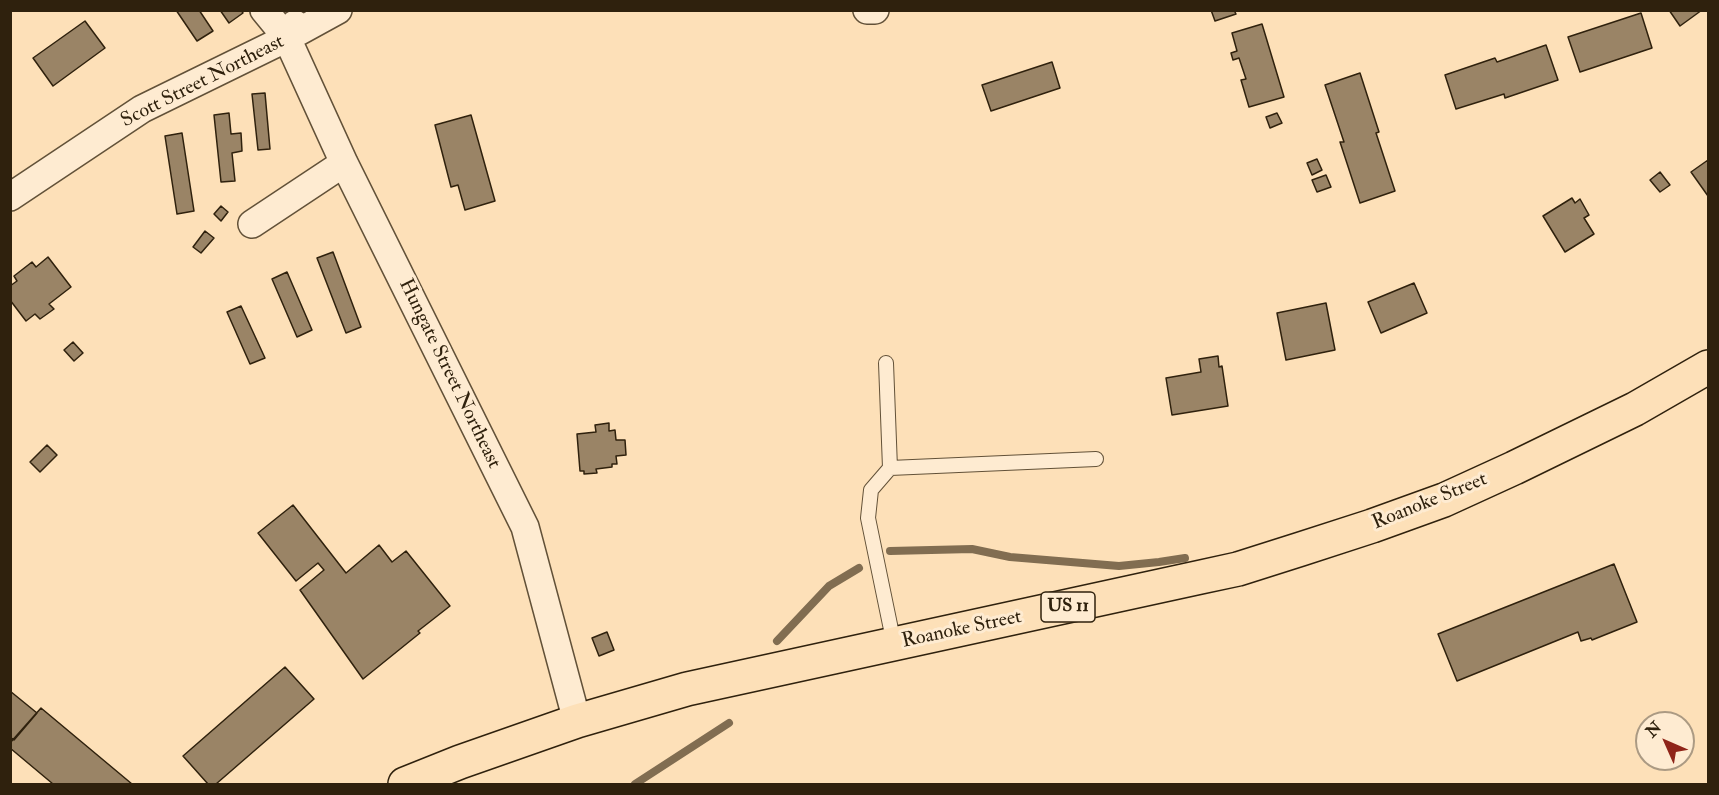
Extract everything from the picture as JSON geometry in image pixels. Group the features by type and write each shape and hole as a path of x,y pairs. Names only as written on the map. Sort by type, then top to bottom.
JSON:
{"main road":[{"name":"Roanoke Street","path":"405,784 577,721 687,689 1238,568 1372,526 1444,500 1514,468 1635,409 1708,367"}],"street":[{"name":"Hungate Street Northeast","path":"264,10 287,38 344,164 525,527 577,721"},
{"path":"287,38 302,10"},
{"name":"Scott Street Northeast","path":"10,197 142,109 287,38 338,10"},
{"path":"867,10 875,10"},
{"path":"252,224 344,164"}],"lane":[{"path":"886,363 890,468 871,490 868,518 894,644"},
{"path":"890,468 1096,459"}],"building":[{"path":"176,10 199,10 213,31 197,41"},
{"path":"220,10 241,10 243,13 229,23"},
{"path":"1211,10 1234,10 1236,14 1215,21"},
{"path":"1669,10 1702,10 1680,26"},
{"path":"1641,13 1652,48 1580,72 1568,37"},
{"path":"85,21 105,48 53,86 33,58"},
{"path":"1262,24 1284,97 1249,107 1241,80 1246,79 1239,58 1233,60 1231,53 1237,51 1232,33"},
{"path":"1546,45 1558,80 1505,98 1504,94 1456,109 1445,75 1495,58 1497,62"},
{"path":"1052,62 1060,88 991,111 982,85"},
{"path":"1360,73 1395,191 1360,203 1340,142 1344,142 1325,85"},
{"path":"265,93 270,149 258,150 252,94"},
{"path":"229,113 231,134 241,133 242,151 232,153 235,181 221,182 214,115"},
{"path":"1277,113 1282,123 1270,128 1266,117"},
{"path":"471,115 495,201 465,210 458,185 451,187 435,125"},
{"path":"182,133 194,211 177,214 165,136"},
{"path":"1317,159 1322,170 1312,175 1307,163"},
{"path":"1708,160 1708,196 1691,172"},
{"path":"1660,172 1670,185 1660,192 1650,180"},
{"path":"1326,175 1331,187 1317,192 1312,180"},
{"path":"1572,198 1575,203 1580,199 1589,215 1584,218 1594,234 1565,252 1543,216"},
{"path":"221,206 228,212 221,221 214,214"},
{"path":"205,231 214,238 201,253 193,247"},
{"path":"333,252 361,327 346,333 317,258"},
{"path":"48,257 71,287 49,304 54,309 40,319 35,314 26,321 10,300 10,286 17,281 14,276 32,262 36,267"},
{"path":"287,272 312,330 297,337 272,279"},
{"path":"1414,283 1427,313 1381,333 1368,302"},
{"path":"1326,303 1335,350 1286,360 1277,313"},
{"path":"241,306 265,358 250,364 227,312"},
{"path":"73,342 83,353 74,361 64,350"},
{"path":"1218,356 1219,367 1222,366 1228,406 1172,415 1166,378 1201,372 1199,359"},
{"path":"609,423 609,431 615,430 616,440 625,440 626,455 616,456 617,464 612,464 612,467 596,469 597,473 584,474 584,471 580,471 577,434 596,432 595,425"},
{"path":"47,445 57,455 40,472 30,462"},
{"path":"293,505 346,573 379,545 392,562 406,551 450,606 363,679 300,590 324,570 318,563 296,581 258,533"},
{"path":"1614,564 1637,622 1592,640 1591,638 1581,641 1578,632 1457,681 1438,634"},
{"path":"607,632 614,650 599,656 592,638"},
{"path":"285,667 314,699 216,784 208,784 183,756"},
{"path":"10,691 37,713 14,740 10,737"},
{"path":"41,708 132,784 53,784 10,748 10,743"}],"waterway":[{"path":"890,551 972,549 1010,557 1119,566 1185,558"},
{"path":"777,641 829,586 859,568"},
{"path":"635,784 729,723"}]}
